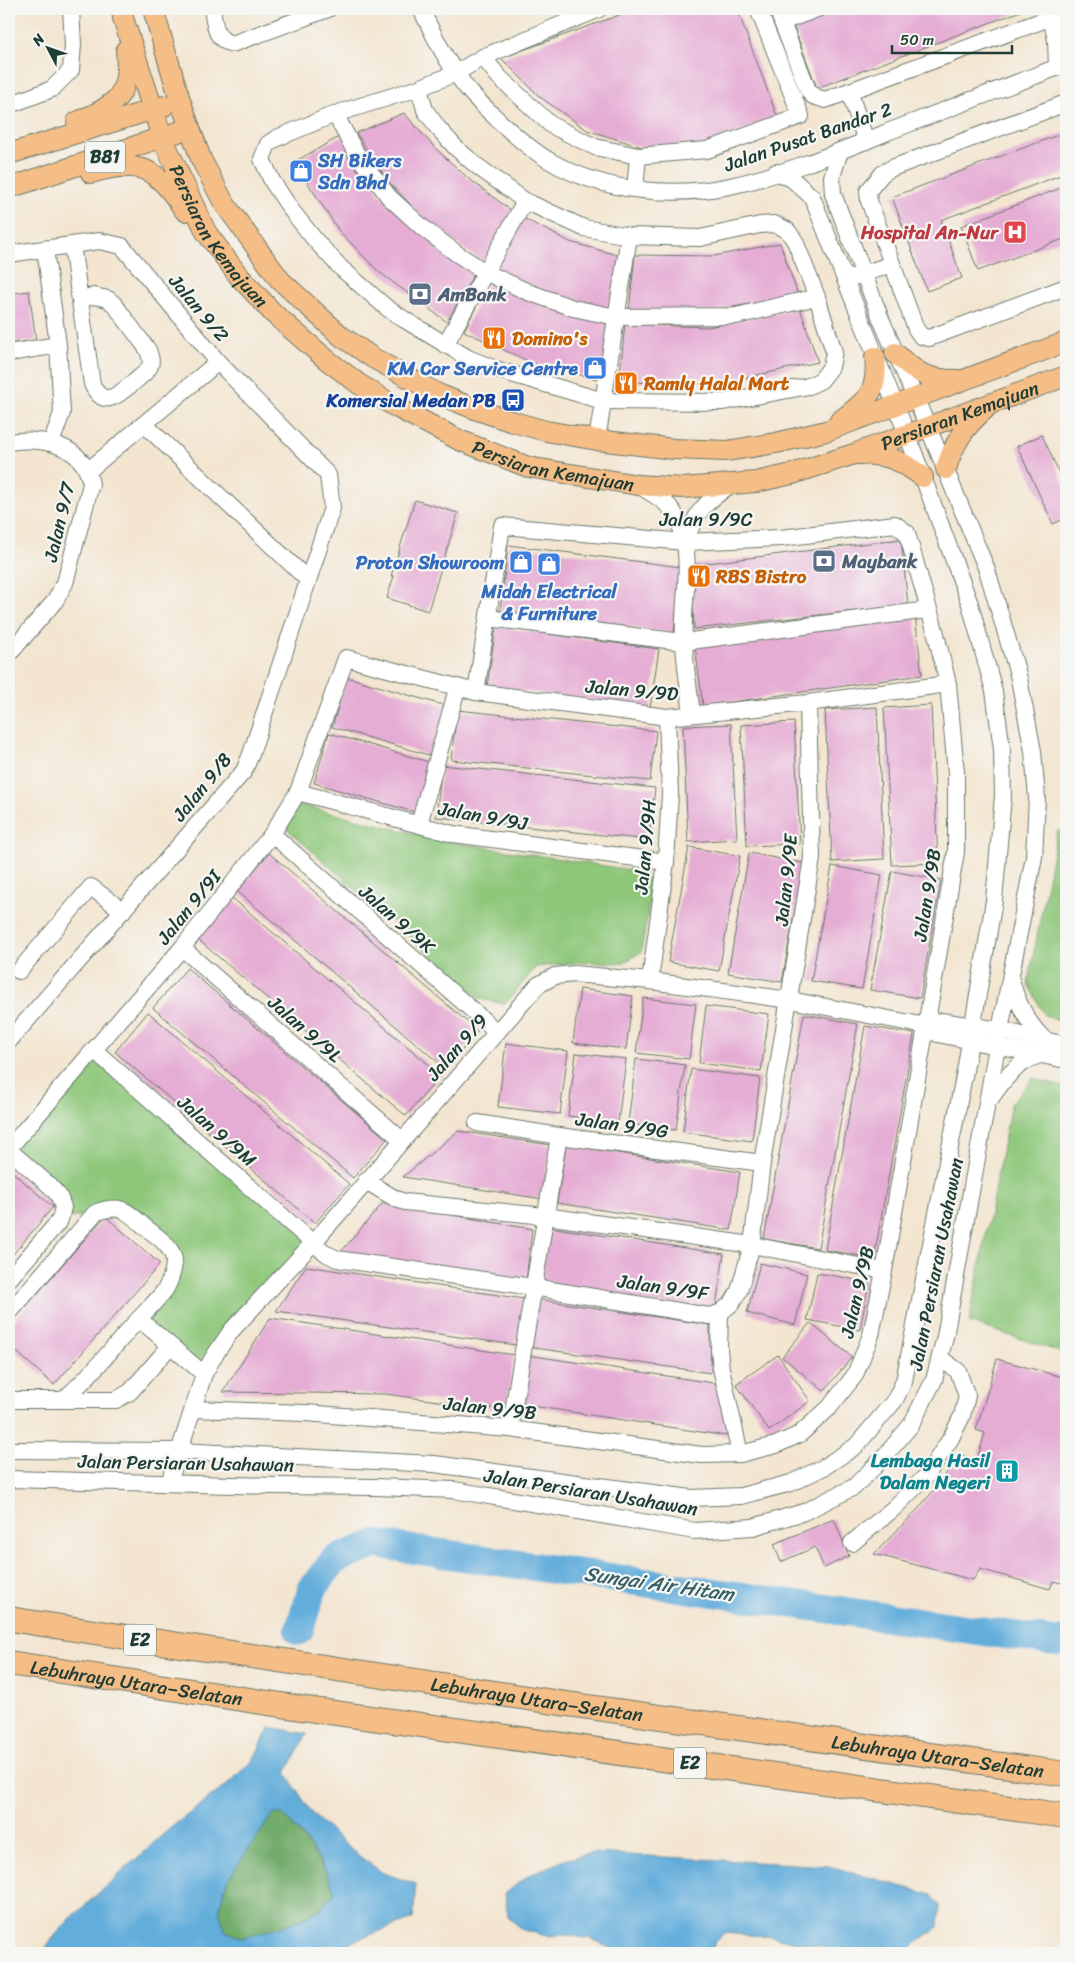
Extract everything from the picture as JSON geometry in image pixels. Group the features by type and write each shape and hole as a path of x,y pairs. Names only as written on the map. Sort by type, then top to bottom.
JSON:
{"highway":[{"name":"Lebuhraya Utara–Selatan","path":"9,1619 272,1661 1066,1774"},
{"name":"Lebuhraya Utara–Selatan","path":"9,1663 314,1710 1066,1816"}],"main road":[{"name":"Persiaran Kemajuan","path":"153,9 180,100 201,159 224,203 280,280 341,336 373,358 438,394 475,409 510,421 597,440 674,449 728,451 776,443 826,431 1066,342"},
{"name":"Persiaran Kemajuan","path":"123,13 162,137 206,232 238,275 274,314 327,360 359,384 394,406 459,440 528,467 638,485 683,488 729,486 756,482 792,474 854,454 1066,376"},
{"path":"44,144 63,128 96,114 107,107 122,92 128,65 123,13"},
{"path":"153,109 180,100"},
{"name":"B81","path":"9,154 153,109"},
{"path":"162,137 190,128"},
{"name":"B81","path":"9,188 162,137"},
{"path":"48,176 74,178 108,168 137,167 158,177 170,187 186,212 206,232"},
{"path":"895,354 913,370 930,377 946,380 965,380"},
{"path":"826,431 856,408 872,390 876,381 875,357"},
{"path":"946,469 950,454 968,426 993,403"},
{"path":"854,454 873,455 899,460 923,477"}],"street":[{"path":"9,105 52,89 71,70 73,44 71,9"},
{"path":"212,9 217,34 221,40 232,44 294,15 328,9"},
{"path":"419,88 426,110 438,128 456,148 477,166 525,201 584,228 629,236 700,238 760,225 774,224 787,230 795,242 817,297 834,352 831,367 822,380 809,386 722,402 604,401 495,370 445,345 387,308 341,268 314,240 272,181 262,159 268,144 276,138 335,114 419,88 456,73 483,57 598,9"},
{"path":"483,57 499,77 551,125 595,147 638,156 707,150 801,116 758,9"},
{"path":"817,9 780,16 808,90 813,96 825,100 1059,13 1056,40 1061,66"},
{"name":"Jalan Pusat Bandar 2","path":"427,10 441,49 466,88 537,153 564,169 608,184 665,192 729,186 776,172 840,151 1061,66"},
{"path":"849,91 866,141"},
{"path":"1066,103 892,168 882,173 868,191 869,201 892,264 916,329 921,336 929,338 1066,287"},
{"path":"335,114 356,153 389,197 456,253 485,272 528,292 574,308 616,317 736,316 817,297"},
{"name":"Jalan Persiaran Usahawan","path":"9,1479 454,1490 694,1531 753,1527 804,1512 854,1487 911,1426 930,1392 940,1358 1034,857 1037,798 1033,751 1018,674 987,570 916,398 895,354 833,194 832,176 840,151"},
{"path":"635,189 638,156"},
{"name":"Jalan Persiaran Usahawan","path":"9,1450 179,1451 434,1464 691,1498 741,1496 791,1483 816,1471 856,1446 890,1408 904,1381 978,999 994,901 1003,796 1002,749 994,691 970,604 896,405 812,197 792,179 776,172"},
{"path":"445,345 525,201"},
{"path":"597,440 629,236"},
{"name":"Jalan 9/2","path":"9,254 99,241 122,246 218,362 328,474"},
{"path":"72,245 92,384 95,391 102,397 109,399 116,396 146,372 150,366 151,358 148,350 114,304 101,296 80,299"},
{"path":"45,249 58,345 62,413 51,443"},
{"path":"845,280 892,264"},
{"path":"9,353 58,345"},
{"path":"89,470 218,362"},
{"path":"144,424 308,580"},
{"name":"Jalan 9/7","path":"9,442 34,440 51,443 79,457 89,470 91,484 65,583 55,600 9,654"},
{"name":"Jalan 9/8","path":"9,1041 244,771 332,508 328,474"},
{"path":"638,485 655,495 671,509 685,542"},
{"path":"692,714 684,642 685,542 696,515 710,499 729,486"},
{"name":"Jalan 9/9C","path":"488,618 502,526 685,542 781,538 895,524 907,533"},
{"name":"Jalan 9/9B","path":"193,1409 305,1413 510,1429 702,1455 740,1454 776,1445 800,1434 829,1408 855,1375 871,1335 884,1271 922,1050 935,1027 931,996 956,852 956,772 948,684 936,634 907,533"},
{"path":"960,576 987,570"},
{"path":"476,692 488,618 684,642 928,610"},
{"name":"Jalan 9/9D","path":"346,658 457,689 667,717 808,703 948,684"},
{"name":"Jalan 9/9I","path":"9,1149 182,948 272,834 298,792 346,658"},
{"path":"419,824 457,689"},
{"name":"Jalan 9/9E","path":"790,1000 812,858 808,703"},
{"name":"Jalan 9/9H","path":"650,981 666,862 670,794 667,717"},
{"name":"Jalan 9/9J","path":"298,792 453,834 666,862"},
{"name":"Jalan 9/9K","path":"272,834 497,1032"},
{"path":"19,971 91,887 123,911"},
{"name":"Jalan 9/9L","path":"182,948 402,1140"},
{"name":"Jalan 9/9","path":"169,1483 204,1374 231,1331 313,1243 538,985 556,976 574,974 650,981 790,1000 999,1037 1042,1047"},
{"path":"1011,978 1013,988 1024,1014 1036,1032 1042,1047 1066,1060"},
{"path":"935,1027 969,1015 978,999"},
{"name":"Jalan 9/9F","path":"313,1243 327,1254 348,1262 532,1287 709,1316 720,1312 732,1303 739,1291 752,1245 762,1163 790,1000"},
{"path":"935,1027 960,1046 965,1070"},
{"path":"987,1104 1013,1070 1032,1057 1042,1047 1066,1044"},
{"name":"Jalan 9/9M","path":"94,1050 313,1243"},
{"name":"Jalan 9/9G","path":"477,1123 762,1163"},
{"path":"510,1429 532,1287 559,1136"},
{"path":"9,1149 50,1186 59,1196 63,1207 60,1220 9,1279"},
{"path":"366,1181 396,1200 405,1202 545,1216 752,1245 884,1271"},
{"path":"9,1313 95,1213 108,1208 120,1208 131,1214 168,1247 174,1259 172,1274 165,1290 78,1388 63,1400"},
{"path":"720,1312 719,1350 721,1368 740,1454"},
{"path":"139,1319 204,1374"},
{"path":"9,1400 116,1400 123,1398 170,1346"},
{"path":"852,1544 894,1508 926,1476 951,1438 962,1416 967,1396 958,1371 940,1358"}],"green space":[{"path":"300,805 440,840 643,872 652,888 641,952 623,963 581,962 536,967 505,1004 480,999 287,829"},
{"path":"1057,831 1066,832 1066,1022 1045,1016 1028,984"},
{"path":"94,1050 313,1243 204,1374 139,1319 174,1259 131,1214 95,1213 60,1220 63,1207 9,1148"},
{"path":"1033,1078 1066,1088 1066,1354 969,1322 1011,1104"},
{"path":"281,1812 305,1840 325,1870 335,1892 320,1910 298,1921 242,1938 225,1931 219,1910 227,1881 272,1815"}],"water":[{"path":"270,1727 307,1734 286,1773 313,1815 355,1853 383,1873 416,1884 413,1919 326,1953 43,1953 47,1945 69,1920 169,1829 228,1784 253,1760","holes":["281,1813 319,1860 335,1892 320,1910 298,1921 242,1938 225,1931 219,1910 227,1881 272,1815"]},
{"path":"592,1853 829,1866 932,1895 940,1906 938,1927 903,1953 821,1953 825,1947 771,1937 724,1933 715,1943 710,1953 620,1953 592,1939 565,1935 547,1936 523,1930 508,1917 505,1894 530,1874 565,1860"}],"building":[{"path":"636,9 737,9 777,116 707,145 645,148 587,130 540,97 501,58"},
{"path":"836,9 1026,9 817,88 793,25"},
{"path":"404,113 436,149 469,179 512,211 482,262 424,219 387,180 356,133"},
{"path":"1066,132 1066,173 941,220 962,278 927,291 892,197"},
{"path":"341,136 379,193 475,272 447,322 379,272 339,231 294,162"},
{"name":"Hospital An-Nur","path":"1066,186 1066,238 978,271 961,226"},
{"path":"523,218 570,242 621,256 612,310 553,295 495,270"},
{"path":"780,243 798,295 712,311 629,310 635,255 714,256"},
{"path":"489,281 610,322 601,380 532,363 464,331"},
{"path":"29,291 36,340 9,344 9,294"},
{"path":"800,308 818,362 716,384 619,382 625,324 708,327"},
{"path":"1042,435 1066,488 1066,518 1053,524 1017,446"},
{"path":"415,500 458,513 428,611 387,598 394,576 391,576"},
{"path":"901,539 908,605 694,629 692,565"},
{"path":"508,545 681,567 674,633 500,611"},
{"path":"915,615 922,675 703,706 695,646"},
{"path":"496,627 659,649 650,708 487,686"},
{"path":"347,677 446,706 432,756 332,727"},
{"path":"931,705 938,863 892,865 884,708"},
{"path":"877,707 884,859 832,862 825,710"},
{"path":"457,710 656,731 650,781 451,760"},
{"path":"794,722 800,844 747,846 741,725"},
{"path":"731,724 737,839 688,842 683,726"},
{"path":"329,733 429,762 414,812 314,783"},
{"path":"442,765 655,788 649,840 436,817"},
{"path":"689,847 740,856 719,971 668,962"},
{"path":"269,853 478,1031 446,1069 237,891"},
{"path":"749,853 803,863 782,982 728,973"},
{"path":"832,866 882,875 862,989 811,981"},
{"path":"892,871 941,880 920,998 870,990"},
{"path":"231,897 441,1075 406,1116 196,938"},
{"path":"187,968 387,1139 353,1178 153,1008"},
{"path":"580,989 633,996 626,1049 573,1043"},
{"path":"643,998 696,1004 689,1059 636,1053"},
{"path":"706,1006 769,1014 761,1071 699,1063"},
{"path":"148,1012 349,1184 315,1223 115,1052"},
{"path":"804,1014 858,1024 818,1248 764,1239"},
{"path":"865,1026 914,1034 874,1258 825,1250"},
{"path":"506,1043 568,1051 560,1114 498,1107"},
{"path":"576,1053 626,1059 618,1122 568,1116"},
{"path":"636,1059 685,1065 676,1130 628,1124"},
{"path":"691,1069 760,1078 752,1141 683,1132"},
{"path":"458,1131 551,1145 543,1199 403,1177"},
{"path":"566,1145 740,1172 731,1230 557,1203"},
{"path":"9,1169 53,1207 9,1259"},
{"path":"383,1203 532,1229 526,1280 339,1254"},
{"path":"105,1216 160,1264 54,1385 9,1345 9,1326"},
{"path":"549,1227 724,1254 715,1312 539,1286"},
{"path":"760,1263 807,1274 795,1325 747,1313"},
{"path":"306,1266 524,1299 516,1345 276,1311"},
{"path":"817,1273 869,1282 860,1330 807,1320"},
{"path":"536,1299 710,1325 711,1373 528,1347"},
{"path":"270,1318 514,1355 506,1410 385,1394 223,1392"},
{"path":"810,1323 852,1357 824,1391 782,1357"},
{"path":"527,1355 720,1384 727,1436 519,1404"},
{"path":"778,1355 810,1401 769,1431 736,1384"},
{"name":"Lembaga Hasil Dalam Negeri","path":"997,1359 1066,1378 1066,1584 1053,1581 1050,1589 980,1569 973,1580 874,1554 918,1509 941,1482 958,1454 977,1460 985,1433 976,1430"},
{"path":"834,1519 849,1556 824,1568 815,1547 781,1562 774,1544"}],"waterway":[{"name":"Sungai Air Hitam","path":"299,1631 312,1589 334,1560 376,1544 1058,1642 1066,1640"}],"place":[{"name":"SH Bikers Sdn Bhd","path":"301,171"},
{"name":"Hospital An-Nur","path":"1015,232"},
{"name":"AmBank","path":"420,294"},
{"name":"Domino's","path":"494,338"},
{"name":"KM Car Service Centre","path":"595,368"},
{"name":"Ramly Halal Mart","path":"626,383"},
{"name":"Komersial Medan PB","path":"513,400"},
{"name":"Maybank","path":"824,561"},
{"name":"Proton Showroom","path":"521,562"},
{"name":"Midah Electrical & Furniture","path":"549,564"},
{"name":"RBS Bistro","path":"699,576"},
{"name":"Lembaga Hasil Dalam Negeri","path":"1007,1471"}]}
